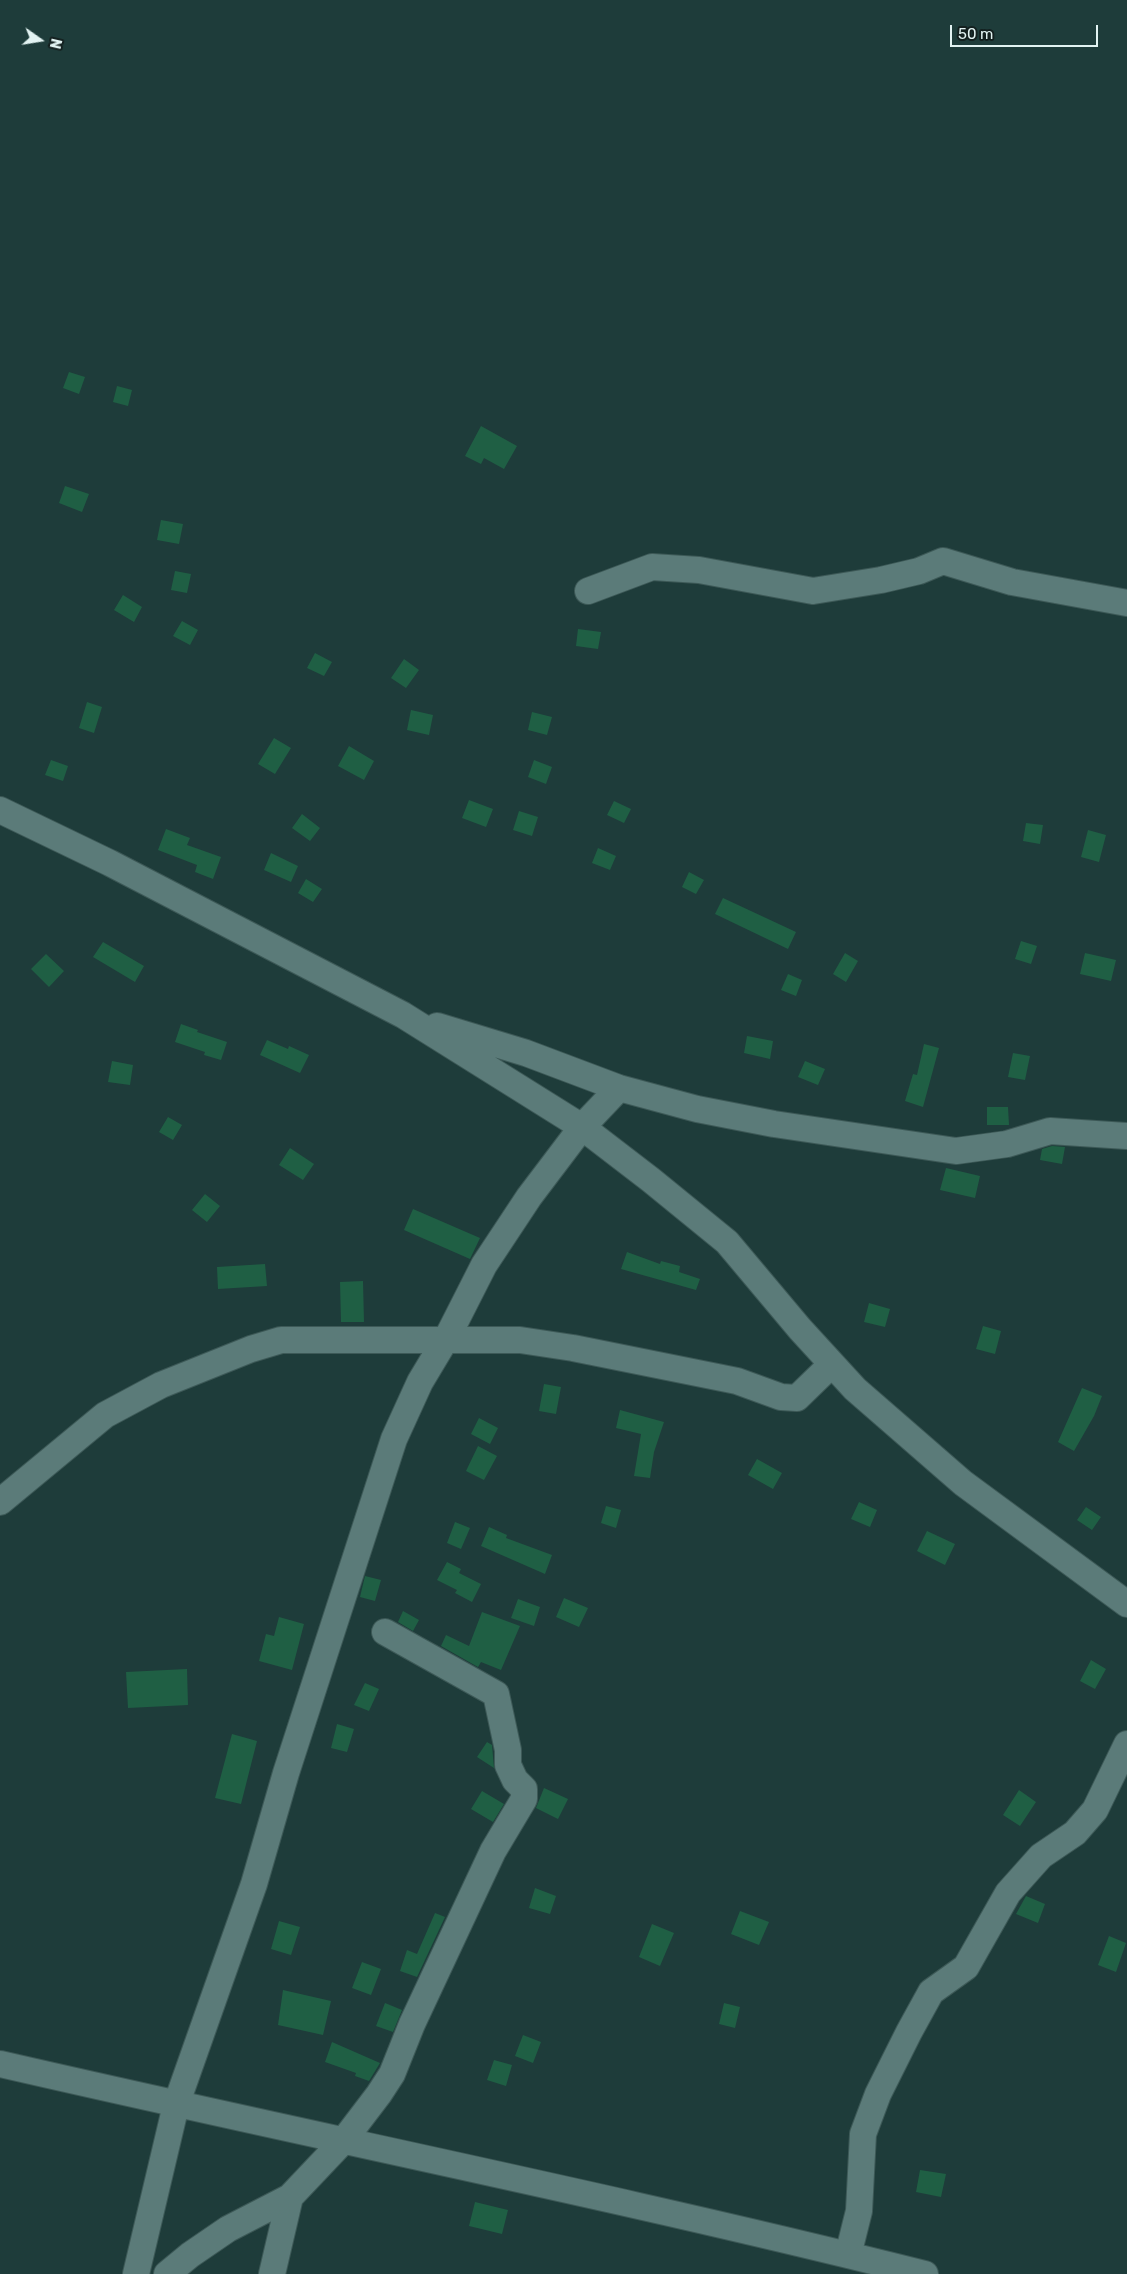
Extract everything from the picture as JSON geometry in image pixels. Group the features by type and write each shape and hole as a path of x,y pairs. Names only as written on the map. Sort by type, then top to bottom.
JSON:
{"street":[{"path":"588,591 652,567 699,570 813,591 881,580 919,571 943,562 1012,582 1127,603"},
{"path":"0,810 110,864 403,1015 582,1127 652,1180 727,1242 855,1389 963,1483 1127,1604"},
{"path":"403,1015 526,1053 619,1088 697,1109 774,1124 956,1151 1006,1144 1050,1131 1127,1136"},
{"path":"136,2274 176,2105 254,1884 286,1773 394,1439 420,1382 444,1342 484,1265 529,1197 582,1127 619,1088"},
{"path":"0,1502 106,1415 161,1385 251,1349 281,1340 444,1342 520,1340 573,1348 737,1381 781,1397 797,1398 832,1364"},
{"path":"167,2274 190,2255 228,2229 290,2197 344,2140 392,2074 412,2024 494,1851 524,1799 524,1789 515,1780 508,1765 508,1750 496,1694 386,1632"},
{"path":"848,2255 859,2211 863,2134 878,2094 909,2032 931,1992 966,1967 1008,1892 1041,1856 1075,1833 1095,1810 1127,1744"},
{"path":"0,2064 176,2105 344,2140 925,2274"},
{"path":"272,2274 290,2197"}],"building":[{"path":"69,372 85,377 79,394 63,388"},
{"path":"117,386 132,390 128,406 113,402"},
{"path":"481,426 517,446 504,469 484,458 481,464 465,456"},
{"path":"65,486 89,494 82,512 59,503"},
{"path":"161,520 183,524 179,544 157,540"},
{"path":"175,571 191,574 187,593 171,590"},
{"path":"123,595 142,607 134,622 114,610"},
{"path":"182,621 198,630 190,645 173,636"},
{"path":"578,629 601,632 598,649 576,646"},
{"path":"315,653 332,662 324,676 307,668"},
{"path":"404,659 419,670 406,688 391,678"},
{"path":"87,702 102,707 94,733 79,728"},
{"path":"411,710 433,715 429,735 407,730"},
{"path":"532,712 552,717 547,735 528,730"},
{"path":"274,738 291,748 275,774 258,764"},
{"path":"349,746 374,761 364,780 338,766"},
{"path":"51,760 68,766 63,781 45,775"},
{"path":"534,760 552,767 546,784 528,777"},
{"path":"469,800 493,809 486,827 462,818"},
{"path":"614,801 631,809 624,823 607,815"},
{"path":"519,811 538,817 532,836 513,830"},
{"path":"302,814 320,828 310,841 292,828"},
{"path":"1026,823 1043,825 1040,844 1023,841"},
{"path":"166,829 190,838 187,845 221,857 213,879 195,872 197,865 158,850"},
{"path":"1088,830 1106,835 1099,862 1081,857"},
{"path":"598,848 616,856 610,870 592,863"},
{"path":"271,853 298,866 291,882 264,870"},
{"path":"689,872 704,880 696,894 682,887"},
{"path":"306,879 322,889 313,902 298,893"},
{"path":"723,898 796,932 788,949 715,914"},
{"path":"1021,941 1037,946 1031,964 1015,959"},
{"path":"103,942 144,966 135,982 93,957"},
{"path":"845,953 858,961 846,982 833,974"},
{"path":"1085,953 1116,960 1111,981 1080,974"},
{"path":"46,954 64,971 49,987 31,969"},
{"path":"788,974 802,980 796,996 781,990"},
{"path":"181,1024 198,1030 197,1032 227,1042 221,1060 204,1055 205,1052 175,1042"},
{"path":"747,1036 773,1041 770,1059 744,1053"},
{"path":"267,1040 288,1049 289,1046 309,1055 300,1073 260,1055"},
{"path":"924,1044 939,1048 923,1107 905,1101 913,1074 917,1075"},
{"path":"1013,1053 1030,1056 1025,1080 1008,1077"},
{"path":"112,1061 133,1065 130,1085 108,1082"},
{"path":"805,1061 825,1069 818,1085 798,1077"},
{"path":"987,1107 1008,1107 1009,1125 987,1125"},
{"path":"168,1117 182,1125 173,1140 159,1132"},
{"path":"1052,1146 1065,1147 1062,1164 1040,1160 1042,1149"},
{"path":"290,1148 314,1164 303,1180 279,1165"},
{"path":"946,1168 980,1176 975,1198 940,1190"},
{"path":"205,1194 220,1206 207,1222 192,1210"},
{"path":"413,1209 480,1238 470,1259 404,1230"},
{"path":"627,1252 660,1264 661,1261 680,1266 679,1272 700,1279 696,1290 621,1269"},
{"path":"265,1264 267,1286 218,1289 217,1267"},
{"path":"363,1281 364,1322 341,1322 340,1282"},
{"path":"869,1303 890,1309 885,1327 864,1322"},
{"path":"983,1326 1001,1331 995,1354 976,1349"},
{"path":"544,1384 561,1387 556,1414 539,1411"},
{"path":"1082,1388 1102,1396 1094,1416 1074,1451 1058,1442"},
{"path":"620,1410 664,1422 654,1452 650,1478 634,1476 641,1434 616,1428"},
{"path":"479,1418 498,1428 490,1444 471,1434"},
{"path":"478,1446 497,1456 484,1480 466,1471"},
{"path":"757,1459 782,1473 773,1489 748,1475"},
{"path":"859,1502 877,1510 870,1527 851,1519"},
{"path":"606,1506 621,1510 616,1528 601,1523"},
{"path":"1086,1507 1101,1517 1092,1530 1077,1520"},
{"path":"455,1522 470,1528 461,1549 447,1543"},
{"path":"489,1527 507,1535 506,1538 552,1555 545,1574 481,1546"},
{"path":"927,1531 955,1544 945,1565 917,1551"},
{"path":"447,1562 461,1569 459,1573 481,1584 472,1602 455,1593 457,1590 437,1580"},
{"path":"365,1576 381,1580 375,1601 360,1597"},
{"path":"564,1598 588,1608 579,1627 556,1617"},
{"path":"518,1599 540,1607 534,1626 511,1618"},
{"path":"403,1611 419,1620 413,1631 398,1622"},
{"path":"482,1612 520,1626 501,1670 481,1662 478,1667 441,1646 446,1635 469,1646"},
{"path":"279,1617 304,1624 292,1670 259,1661 266,1634 274,1636"},
{"path":"1091,1660 1106,1669 1095,1689 1080,1681"},
{"path":"187,1669 188,1705 128,1708 126,1672"},
{"path":"365,1683 379,1689 369,1711 354,1705"},
{"path":"337,1724 354,1729 347,1752 331,1748"},
{"path":"232,1734 257,1741 241,1804 215,1798"},
{"path":"487,1742 492,1745 494,1768 477,1757"},
{"path":"544,1788 568,1799 558,1819 536,1808"},
{"path":"1019,1790 1036,1802 1020,1826 1003,1815"},
{"path":"482,1791 504,1804 493,1822 471,1809"},
{"path":"535,1888 556,1896 550,1914 529,1908"},
{"path":"1026,1896 1045,1904 1038,1923 1016,1914"},
{"path":"740,1911 769,1922 759,1945 731,1934"},
{"path":"435,1913 445,1917 417,1977 400,1971 407,1950 417,1954"},
{"path":"279,1921 300,1927 291,1955 271,1949"},
{"path":"652,1924 674,1933 660,1966 639,1957"},
{"path":"1109,1936 1126,1943 1116,1972 1098,1965"},
{"path":"362,1962 381,1969 371,1995 352,1988"},
{"path":"283,1990 331,2001 323,2035 278,2025"},
{"path":"385,2003 402,2010 393,2032 376,2026"},
{"path":"724,2003 740,2007 735,2028 719,2024"},
{"path":"523,2035 541,2042 533,2063 515,2056"},
{"path":"332,2042 380,2063 369,2081 355,2076 356,2073 325,2062"},
{"path":"494,2060 512,2065 506,2086 487,2080"},
{"path":"920,2170 946,2174 941,2197 916,2192"},
{"path":"475,2202 508,2210 502,2234 469,2226"}]}
